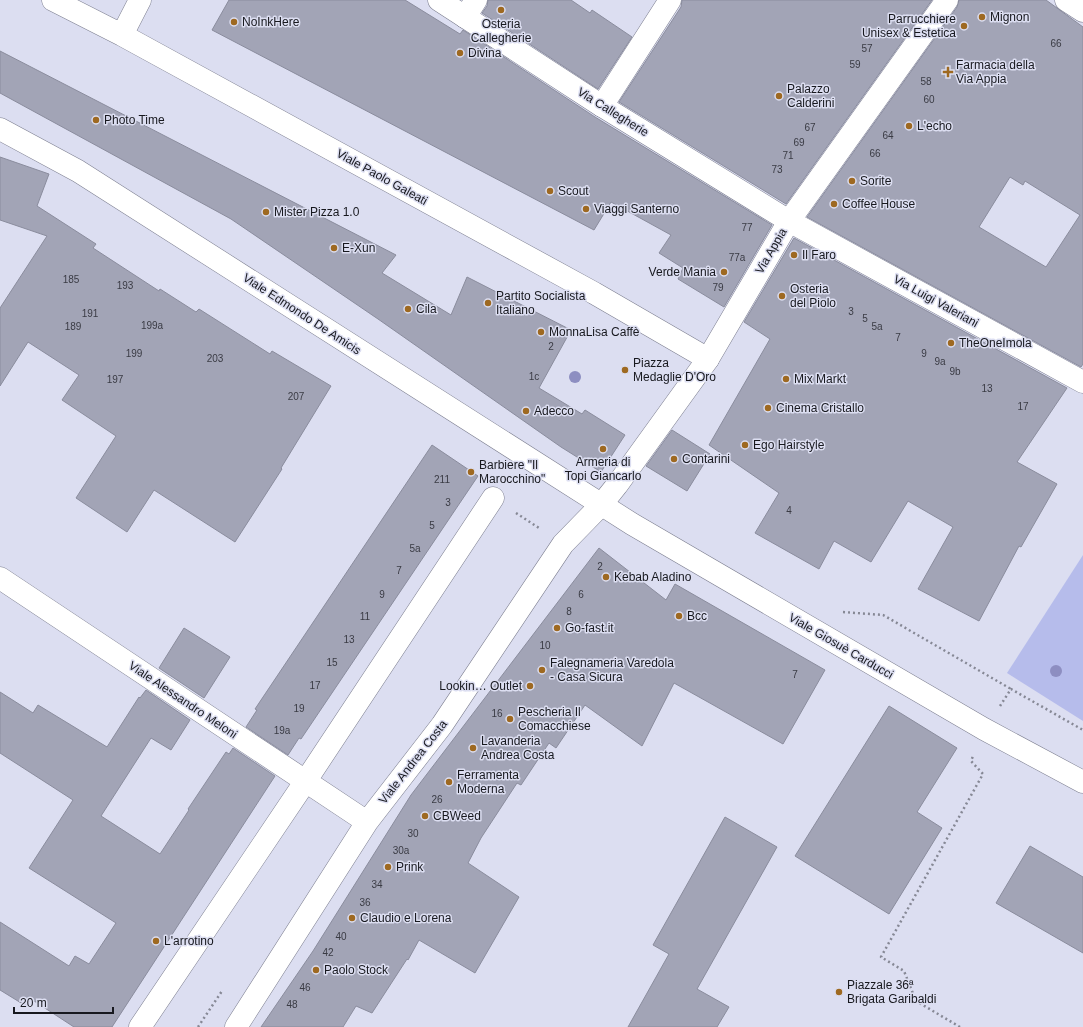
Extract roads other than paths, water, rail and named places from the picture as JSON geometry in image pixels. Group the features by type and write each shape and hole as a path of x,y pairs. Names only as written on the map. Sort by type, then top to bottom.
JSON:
{"street":[{"name":"Viale Paolo Galeati","path":"53,0 122,35 594,293 708,359"},
{"path":"122,35 140,0"},
{"name":"Via Callegherie","path":"439,0 471,8 602,106 789,221"},
{"path":"602,106 670,0"},
{"name":"Via Appia","path":"601,505 708,359 789,221 947,0"},
{"path":"1066,0 1083,11"},
{"name":"Viale Edmondo De Amicis","path":"0,129 78,171 601,505"},
{"name":"Via Luigi Valeriani","path":"789,221 1083,382"},
{"path":"140,1027 305,782 493,498"},
{"name":"Viale Giosuè Carducci","path":"601,505 984,729 1083,782"},
{"name":"Viale Andrea Costa","path":"236,1027 367,822 442,725 563,544 601,505"},
{"name":"Viale Alessandro Meloni","path":"0,578 367,822"}],"place":[{"name":"Osteria Callegherie","path":"501,10"},
{"name":"Mignon","path":"982,17"},
{"name":"NoInkHere","path":"234,22"},
{"name":"Parrucchiere Unisex & Estetica","path":"964,26"},
{"name":"Divina","path":"460,53"},
{"name":"Farmacia della Via Appia","path":"948,72"},
{"name":"Palazzo Calderini","path":"779,96"},
{"name":"Photo Time","path":"96,120"},
{"name":"L'echo","path":"909,126"},
{"name":"Sorite","path":"852,181"},
{"name":"Scout","path":"550,191"},
{"name":"Coffee House","path":"834,204"},
{"name":"Viaggi Santerno","path":"586,209"},
{"name":"Mister Pizza 1.0","path":"266,212"},
{"name":"E-Xun","path":"334,248"},
{"name":"Il Faro","path":"794,255"},
{"name":"Verde Mania","path":"724,272"},
{"name":"Osteria del Piolo","path":"782,296"},
{"name":"Partito Socialista Italiano","path":"488,303"},
{"name":"Cila","path":"408,309"},
{"name":"MonnaLisa Caffè","path":"541,332"},
{"name":"TheOneImola","path":"951,343"},
{"name":"Piazza Medaglie D'Oro","path":"625,370"},
{"name":"Mix Markt","path":"786,379"},
{"name":"Cinema Cristallo","path":"768,408"},
{"name":"Adecco","path":"526,411"},
{"name":"Ego Hairstyle","path":"745,445"},
{"name":"Armeria di Topi Giancarlo","path":"603,449"},
{"name":"Contarini","path":"674,459"},
{"name":"Barbiere \"Il Marocchino\"","path":"471,472"},
{"name":"Kebab Aladino","path":"606,577"},
{"name":"Bcc","path":"679,616"},
{"name":"Go-fast.it","path":"557,628"},
{"name":"Falegnameria Varedola - Casa Sicura","path":"542,670"},
{"name":"Lookin… Outlet","path":"530,686"},
{"name":"Pescheria Il Comacchiese","path":"510,719"},
{"name":"Lavanderia Andrea Costa","path":"473,748"},
{"name":"Ferramenta Moderna","path":"449,782"},
{"name":"CBWeed","path":"425,816"},
{"name":"Prink","path":"388,867"},
{"name":"Claudio e Lorena","path":"352,918"},
{"name":"L'arrotino","path":"156,941"},
{"name":"Paolo Stock","path":"316,970"},
{"name":"Piazzale 36ª Brigata Garibaldi","path":"839,992"}]}
